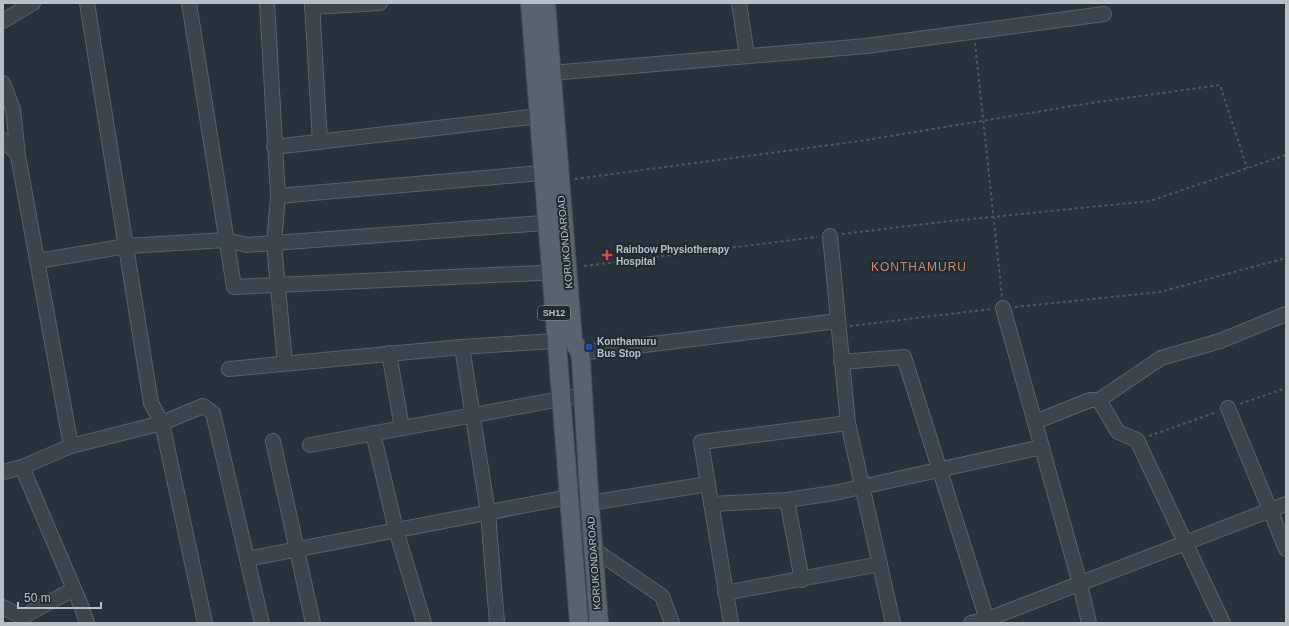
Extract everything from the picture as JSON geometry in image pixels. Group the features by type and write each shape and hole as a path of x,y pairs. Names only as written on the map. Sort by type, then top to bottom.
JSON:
{"main road":[{"name":"SH12","path":"530,3 547,115"},
{"name":"KORUKONDAROAD","path":"546,3 552,73 547,115 554,175 555,222 559,272 570,344 583,395 589,498 599,623"},
{"name":"SH12","path":"570,344 561,399 579,623"}],"street":[{"path":"3,21 33,3"},
{"path":"87,3 152,403 162,423 205,623"},
{"path":"189,3 234,287 559,272"},
{"path":"267,3 274,147 278,196 275,243 285,363"},
{"path":"320,142 312,5 380,3"},
{"path":"739,3 747,56"},
{"path":"552,73 866,46 1104,14"},
{"path":"3,83 12,109 17,153 71,446"},
{"path":"274,147 547,115"},
{"path":"3,140 17,153"},
{"path":"278,196 554,175"},
{"path":"38,261 127,246 226,240 247,245 555,222"},
{"path":"830,236 837,324 848,423 893,623"},
{"path":"1003,308 1080,584 1089,623"},
{"path":"1035,422 1090,400 1099,400 1161,358 1220,341 1286,314"},
{"path":"229,369 462,347 570,344 837,324"},
{"path":"462,347 488,513 497,623"},
{"path":"389,353 402,428"},
{"path":"841,362 904,357 988,621"},
{"path":"310,445 472,414 583,395"},
{"path":"1099,400 1118,432 1137,440 1223,623"},
{"path":"3,472 22,467 71,446 162,423 203,406 213,413 262,623"},
{"path":"1228,408 1286,549"},
{"path":"731,623 701,442 848,423"},
{"path":"373,433 396,530 424,623"},
{"path":"272,441 313,623"},
{"path":"711,504 787,500 834,494 1042,448"},
{"path":"22,467 87,623"},
{"path":"247,559 296,548 569,497 589,498 708,484"},
{"path":"787,500 802,580"},
{"path":"971,623 988,621 1286,504"},
{"path":"593,549 662,596 672,623"},
{"path":"725,593 802,580 880,564"},
{"path":"3,607 22,617 74,589"}],"path":[{"path":"974,31 1003,308"},
{"path":"554,175 860,141 1220,85 1247,168"},
{"path":"584,266 993,217 1150,201 1286,155"},
{"path":"837,324 1160,292 1286,258"},
{"path":"1137,440 1286,388"}],"place":[{"name":"Rainbow Physiotherapy Hospital","path":"607,255"},
{"name":"Konthamuru Bus Stop","path":"589,347"}],"district":[{"name":"KONTHAMURU","path":"919,267"}]}
